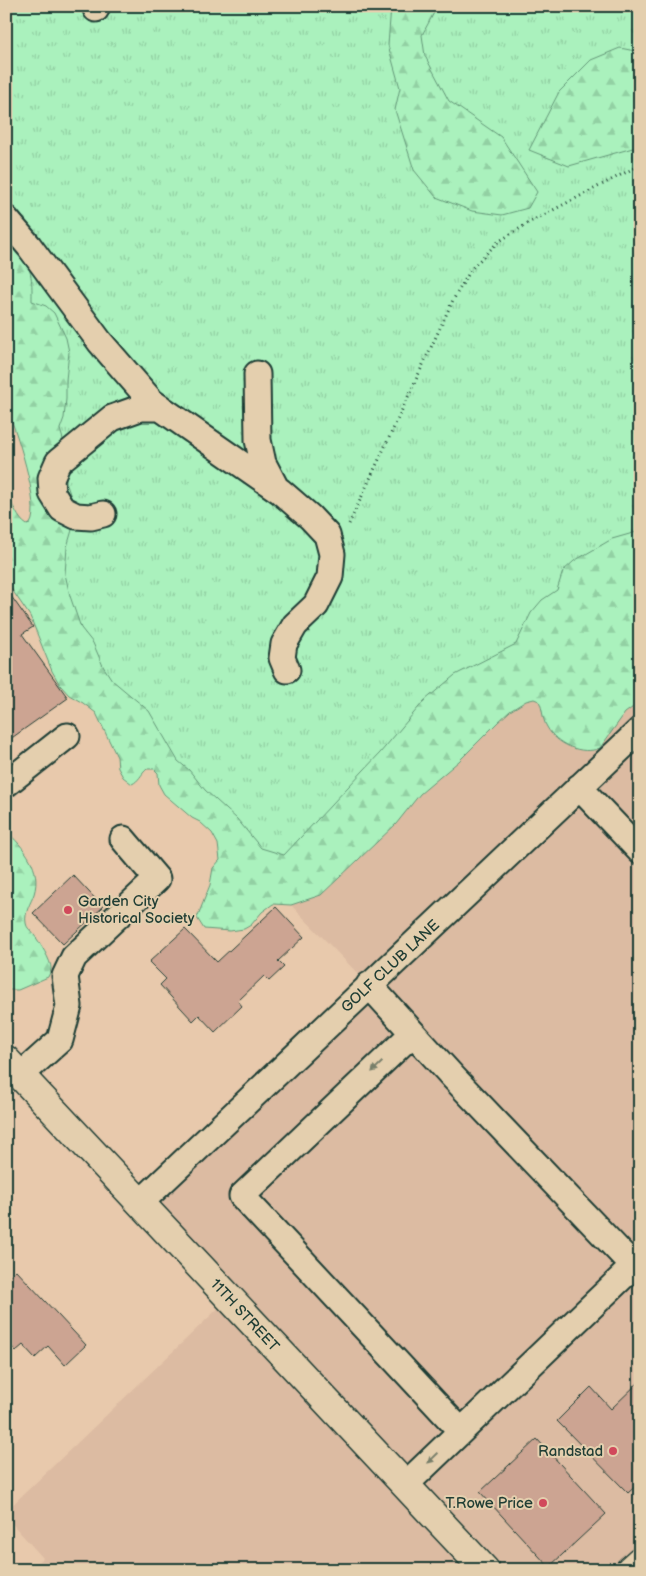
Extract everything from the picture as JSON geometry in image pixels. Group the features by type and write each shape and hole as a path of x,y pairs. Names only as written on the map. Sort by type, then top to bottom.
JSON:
{"main road":[{"name":"11TH STREET","path":"14,1068 485,1570"},
{"path":"630,1570 640,1561"}],"street":[{"path":"6,219 29,246 100,342 152,402 276,488 310,517 327,535 332,554 330,577 316,604 295,625 284,644 282,658 288,670"},
{"path":"258,374 258,440 263,463 276,488"},
{"path":"103,514 91,517 76,516 62,509 52,493 51,478 58,462 112,418 140,408 161,408"},
{"name":"GOLF CLUB LANE","path":"140,1202 640,730"},
{"path":"6,784 67,736"},
{"path":"579,787 640,851"},
{"path":"14,1068 60,1040 69,1006 65,976 74,957 157,879 123,839"},
{"path":"369,985 412,1034 638,1266 405,1485"},
{"path":"412,1034 242,1196 461,1431"}],"path":[{"path":"332,561 453,300 472,268 498,242 530,222 640,165"}],"shaded area":[{"path":"539,679 640,694 640,1570 31,1570 43,1558 6,1517 6,1511 229,1298 139,1200 367,983 291,905"}],"green space":[{"path":"6,6 640,6 640,694 540,679 291,905 50,627 6,298"},
{"path":"391,6 441,6 436,9 422,35 425,56 449,101 501,137 537,192 528,208 502,215 472,211 436,197 414,170 395,110 400,88 388,45"},
{"path":"620,48 640,52 640,146 569,166 529,150 559,92 591,60"},
{"path":"6,235 10,243 28,265 31,276 32,301 46,306 54,313 66,338 69,352 64,418 60,429 64,443 66,482 72,508 72,530 67,547 65,574 81,628 93,643 103,666 112,680 149,711 178,761 189,770 205,790 237,819 261,848 284,855 380,753 424,701 455,675 516,644 531,613 542,600 557,590 563,571 574,561 612,539 640,531 640,702 625,713 600,748 585,750 570,747 557,739 545,724 539,701 534,699 526,701 510,711 459,761 420,794 396,824 321,895 291,905 273,904 262,912 251,925 244,929 230,931 204,929 197,918 210,885 213,868 220,860 218,844 212,833 164,794 159,785 158,773 154,769 147,769 132,784 123,777 118,768 117,757 96,713 69,695 60,685 52,671 30,616 6,581 6,496 27,525 30,524 33,515 33,501 26,466 6,407"},
{"path":"6,831 25,851 36,876 36,885 27,911 26,923 42,947 51,966 48,977 18,990 6,990"}],"building":[{"path":"6,589 33,627 22,634 68,698 6,742"},
{"name":"Garden City Historical Society","path":"73,875 103,907 63,944 33,913"},
{"path":"276,907 304,937 278,961 284,967 269,981 264,976 238,1001 242,1006 215,1032 199,1015 193,1021 160,985 166,979 149,962 185,929 217,962"},
{"path":"16,1270 86,1345 65,1365 48,1346 35,1358 23,1345 16,1351 6,1341 6,1279"},
{"name":"Randstad","path":"640,1381 640,1482 628,1493 557,1421 591,1387 611,1409"},
{"name":"T.Rowe Price","path":"537,1439 606,1514 549,1567 480,1492"}],"place":[{"name":"Garden City Historical Society","path":"68,910"},
{"name":"Randstad","path":"613,1451"},
{"name":"T.Rowe Price","path":"543,1503"}]}
